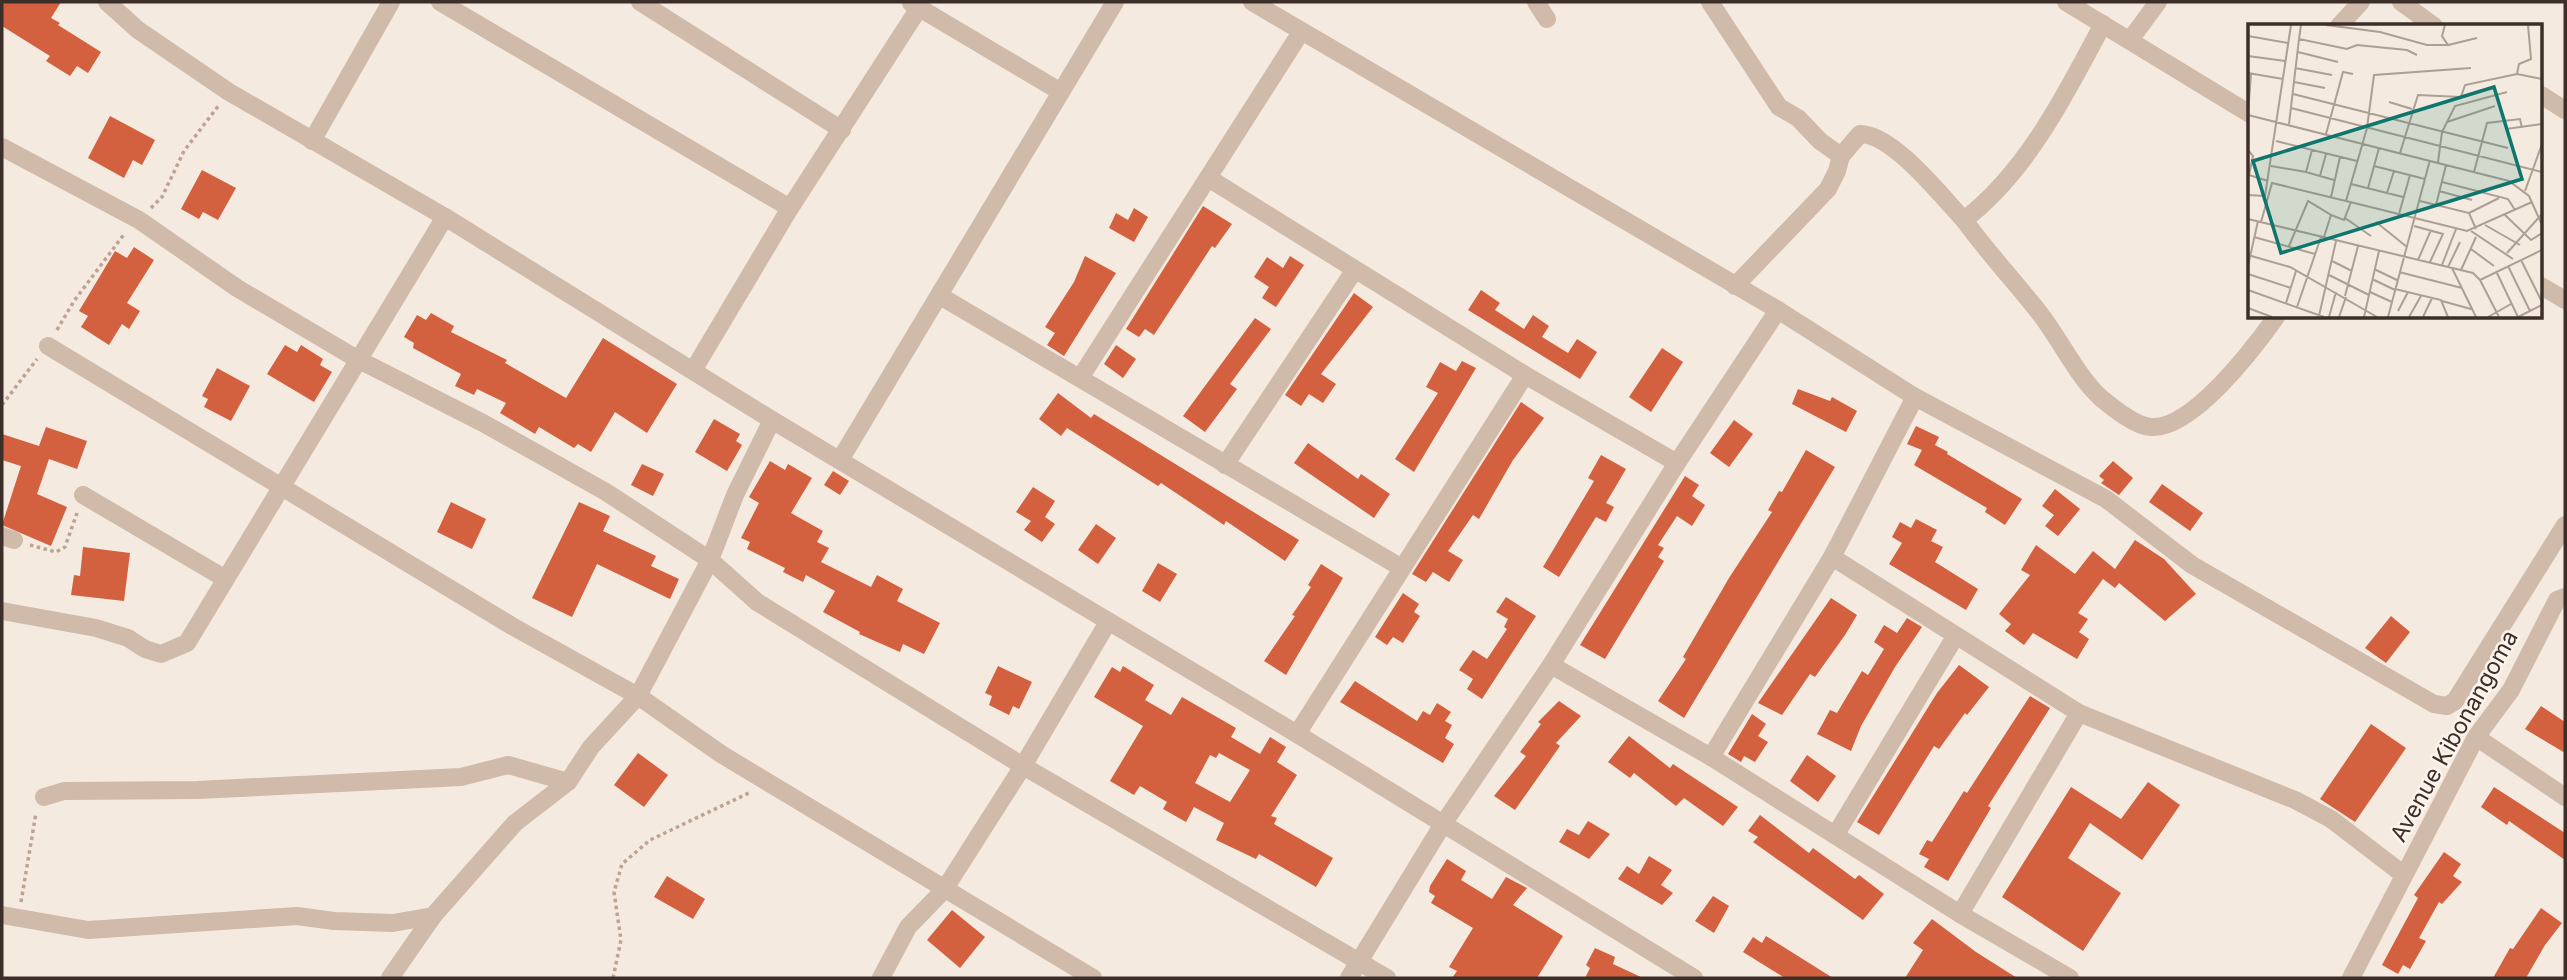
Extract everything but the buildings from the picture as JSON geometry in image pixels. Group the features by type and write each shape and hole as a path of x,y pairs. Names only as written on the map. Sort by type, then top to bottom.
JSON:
{"street":[{"path":"107,2 138,30 229,92 445,217 694,369 772,420 1297,734 1694,978"},
{"path":"312,142 391,2"},
{"path":"440,2 790,208"},
{"path":"640,2 842,130"},
{"path":"840,460 1115,2"},
{"path":"1252,2 1778,310 1915,397 2106,499 2192,565 2434,704 2447,706 2455,701 2565,524"},
{"path":"1536,2 1547,19"},
{"path":"1710,2 1779,107 1798,118 1819,141 1841,156"},
{"path":"2066,2 2248,113"},
{"path":"2130,40 2158,2"},
{"path":"2341,24 2361,2"},
{"path":"2401,2 2431,24"},
{"path":"694,369 790,208 842,130 914,5 1062,92"},
{"path":"1964,220 1986,203 2055,113 2103,24"},
{"path":"1080,378 1210,179 1301,32"},
{"path":"2542,96 2565,110"},
{"path":"1735,286 1828,189 1838,172 1841,156 1860,134 1872,135 1900,155 1964,220 2041,315 2099,396 2125,416 2151,428 2179,421 2194,409 2242,359 2275,318"},
{"path":"2,147 139,220 237,288 357,359 483,423 606,492 710,560 757,602 1023,766 1387,978"},
{"path":"1210,179 1525,375 1677,463"},
{"path":"2,611 96,628 128,638 145,649 161,654 187,643 224,578 283,489 357,359 445,217"},
{"path":"1226,465 1354,271"},
{"path":"2542,287 2565,300"},
{"path":"940,296 1402,568"},
{"path":"1349,978 1443,824 1551,665 1677,463 1778,310"},
{"path":"48,346 512,626 638,696 721,754 1093,978"},
{"path":"1297,734 1525,375"},
{"path":"1711,757 1832,556 1915,397"},
{"path":"390,978 433,916 515,823 568,782 591,747 638,696 710,560 735,495 772,420"},
{"path":"83,495 224,578"},
{"path":"1832,556 1955,637 2080,713 2295,800 2332,819 2404,875"},
{"name":"Avenue Kibonangoma","path":"2351,978 2476,737 2511,690 2557,600 2565,597"},
{"path":"881,978 908,927 944,890 1023,766 1108,622"},
{"path":"1836,834 1955,637"},
{"path":"1551,665 1711,757 1960,914 2070,978"},
{"path":"1960,914 2080,713"},
{"path":"2476,737 2565,797"},
{"path":"44,797 64,791 198,790 461,777 508,765 568,782"},
{"path":"10,916 88,930 297,916 334,921 393,923 433,916"}],"path":[{"path":"2,405 48,346 74,301 115,244 162,197 184,151 229,92"},
{"path":"8,538 56,552 65,547 83,495"},
{"path":"613,978 621,940 614,892 622,864 650,840 731,799 773,785"},
{"path":"10,916 35,815 44,797"}]}
